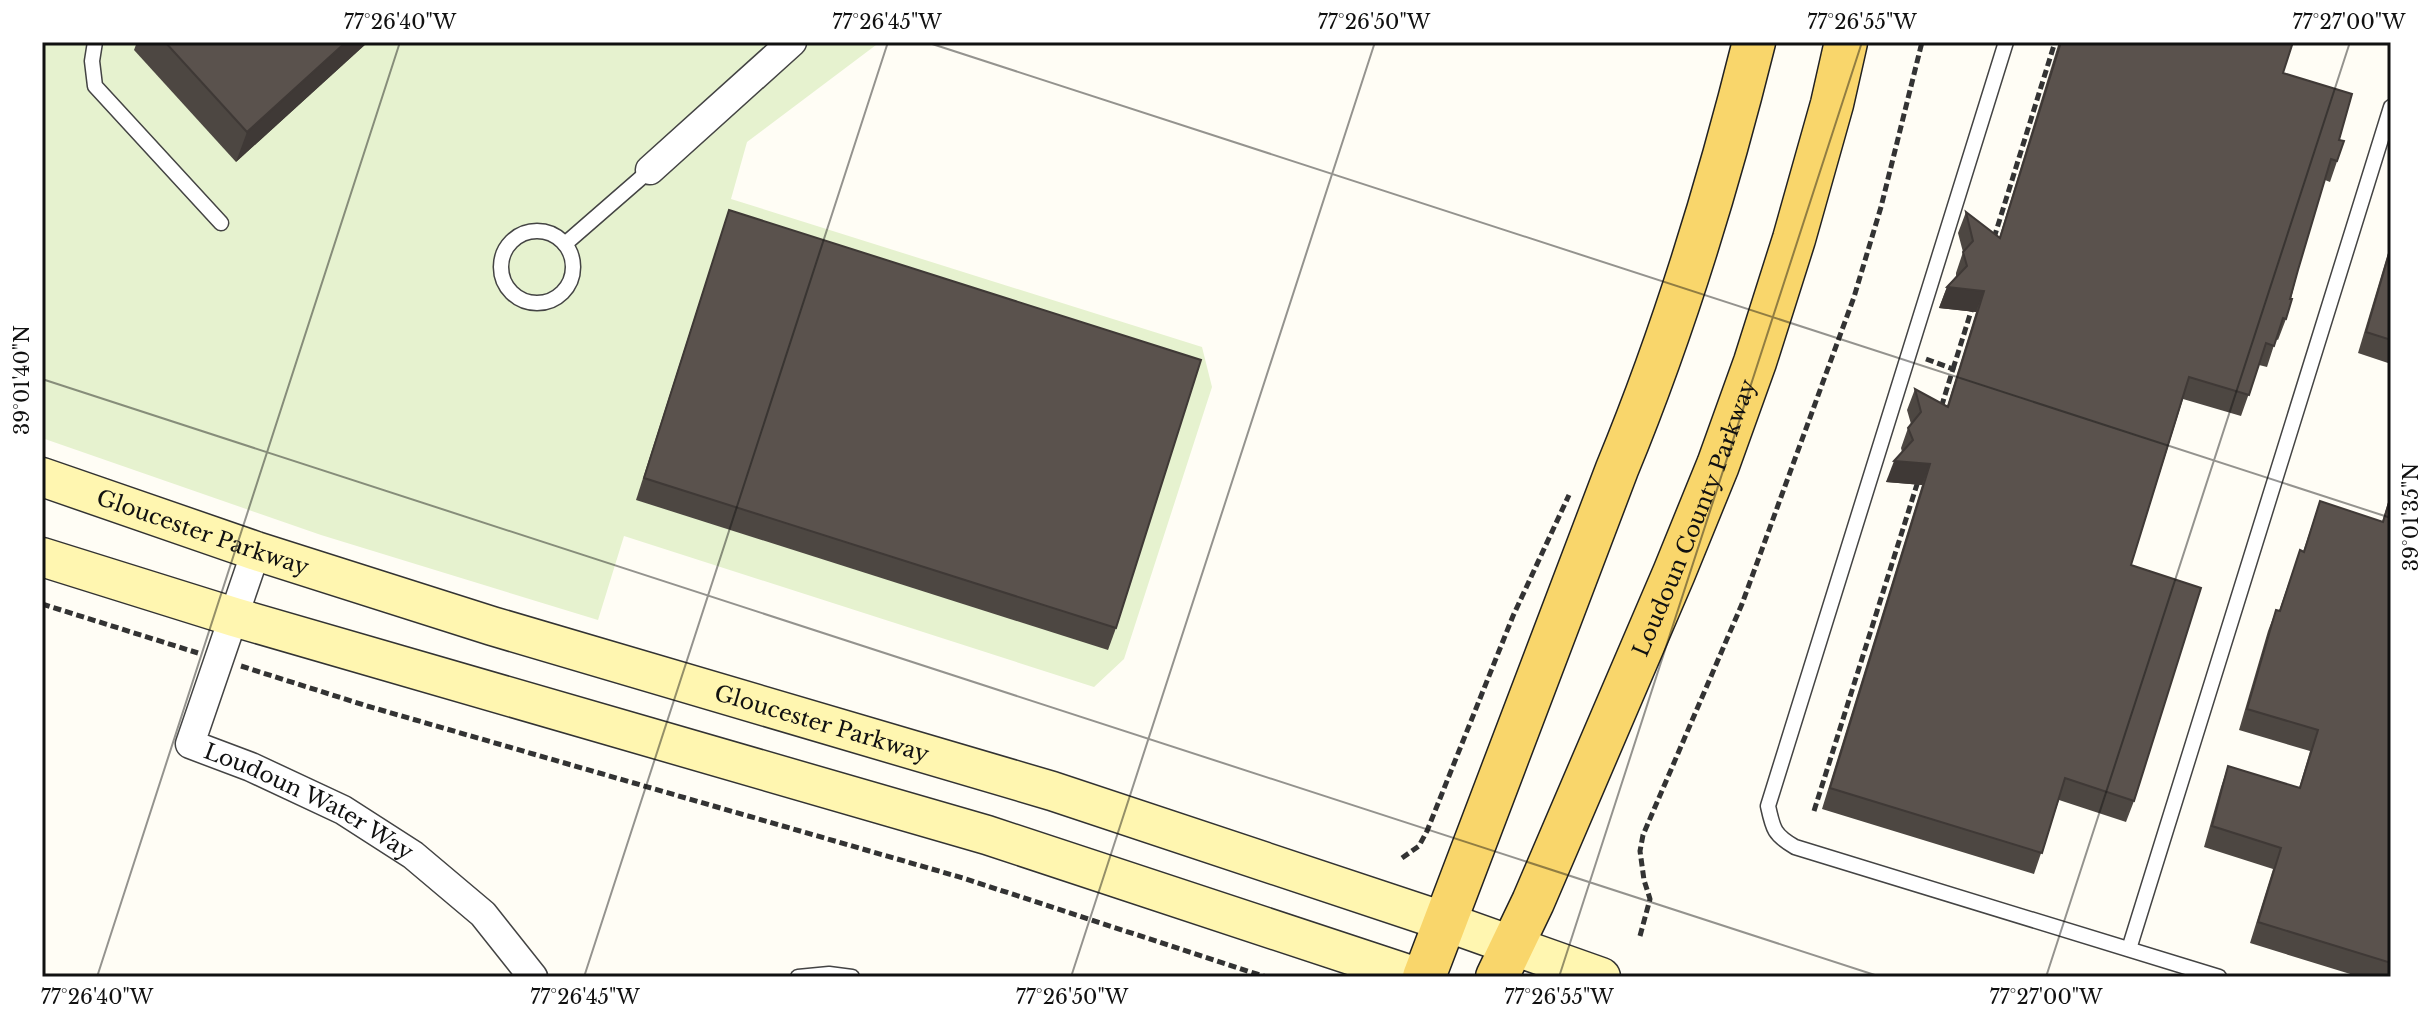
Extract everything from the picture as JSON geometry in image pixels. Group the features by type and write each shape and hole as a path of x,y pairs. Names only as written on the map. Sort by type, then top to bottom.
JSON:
{"main road":[{"path":"1424,977 1647,397 1730,133 1754,42"},
{"name":"Loudoun County Parkway","path":"1504,961 1539,888 1718,465 1794,239 1846,42"},
{"name":"Gloucester Parkway","path":"42,477 256,551 492,626 1052,791 1446,922 1504,961 1601,977"},
{"path":"42,557 234,617 987,835 1417,977"}],"street":[{"path":"650,170 792,42"},
{"name":"Loudoun Water Way","path":"256,551 190,744 251,767 343,810 413,855 483,914 533,977"}],"lane":[{"path":"95,42 92,61 95,86 221,223"},
{"path":"2006,42 1768,806 1772,824 1778,837 1795,847 2219,977"},
{"path":"2129,949 2391,107"},
{"path":"565,244 650,170"},
{"path":"529,231 541,231 555,235 565,244 573,268 564,292 540,303 523,301 512,294 501,278 500,266 505,248 513,238 529,231"},
{"path":"798,977 813,974 852,977"}],"path":[{"path":"1640,936 1650,899 1640,851 1643,835 1742,604 1854,297 1881,207 1922,42"},
{"path":"1990,250 2055,42"},
{"path":"1939,415 1976,295"},
{"path":"1910,353 1953,369"},
{"path":"1814,811 1920,476"},
{"path":"1402,858 1419,846 1427,831 1513,616 1575,481"},
{"path":"42,604 367,706 963,878 1266,977"}],"green space":[{"path":"42,42 880,42 747,142 731,199 1202,347 1212,387 1124,659 1094,687 624,536 598,620 321,535 42,438"}],"building":[{"path":"165,42 346,42 247,132"},
{"path":"2061,42 2293,42 2283,73 2352,94 2339,140 2344,141 2337,161 2331,159 2286,319 2283,318 2274,346 2266,343 2249,395 2189,377 2131,565 2201,588 2134,801 2065,778 2042,853 1830,788 1930,464 1894,461 1913,440 1908,428 1921,412 1915,389 1948,407 1984,291 1947,287 1967,266 1963,252 1973,241 1966,212 2000,238"},
{"path":"729,210 1201,360 1116,628 644,478"},
{"path":"2391,247 2391,340 2366,332"},
{"path":"2391,496 2391,963 2258,922 2281,848 2212,826 2228,766 2300,788 2318,730 2247,709 2276,610 2280,611 2300,550 2304,552 2320,501 2383,522"}]}
